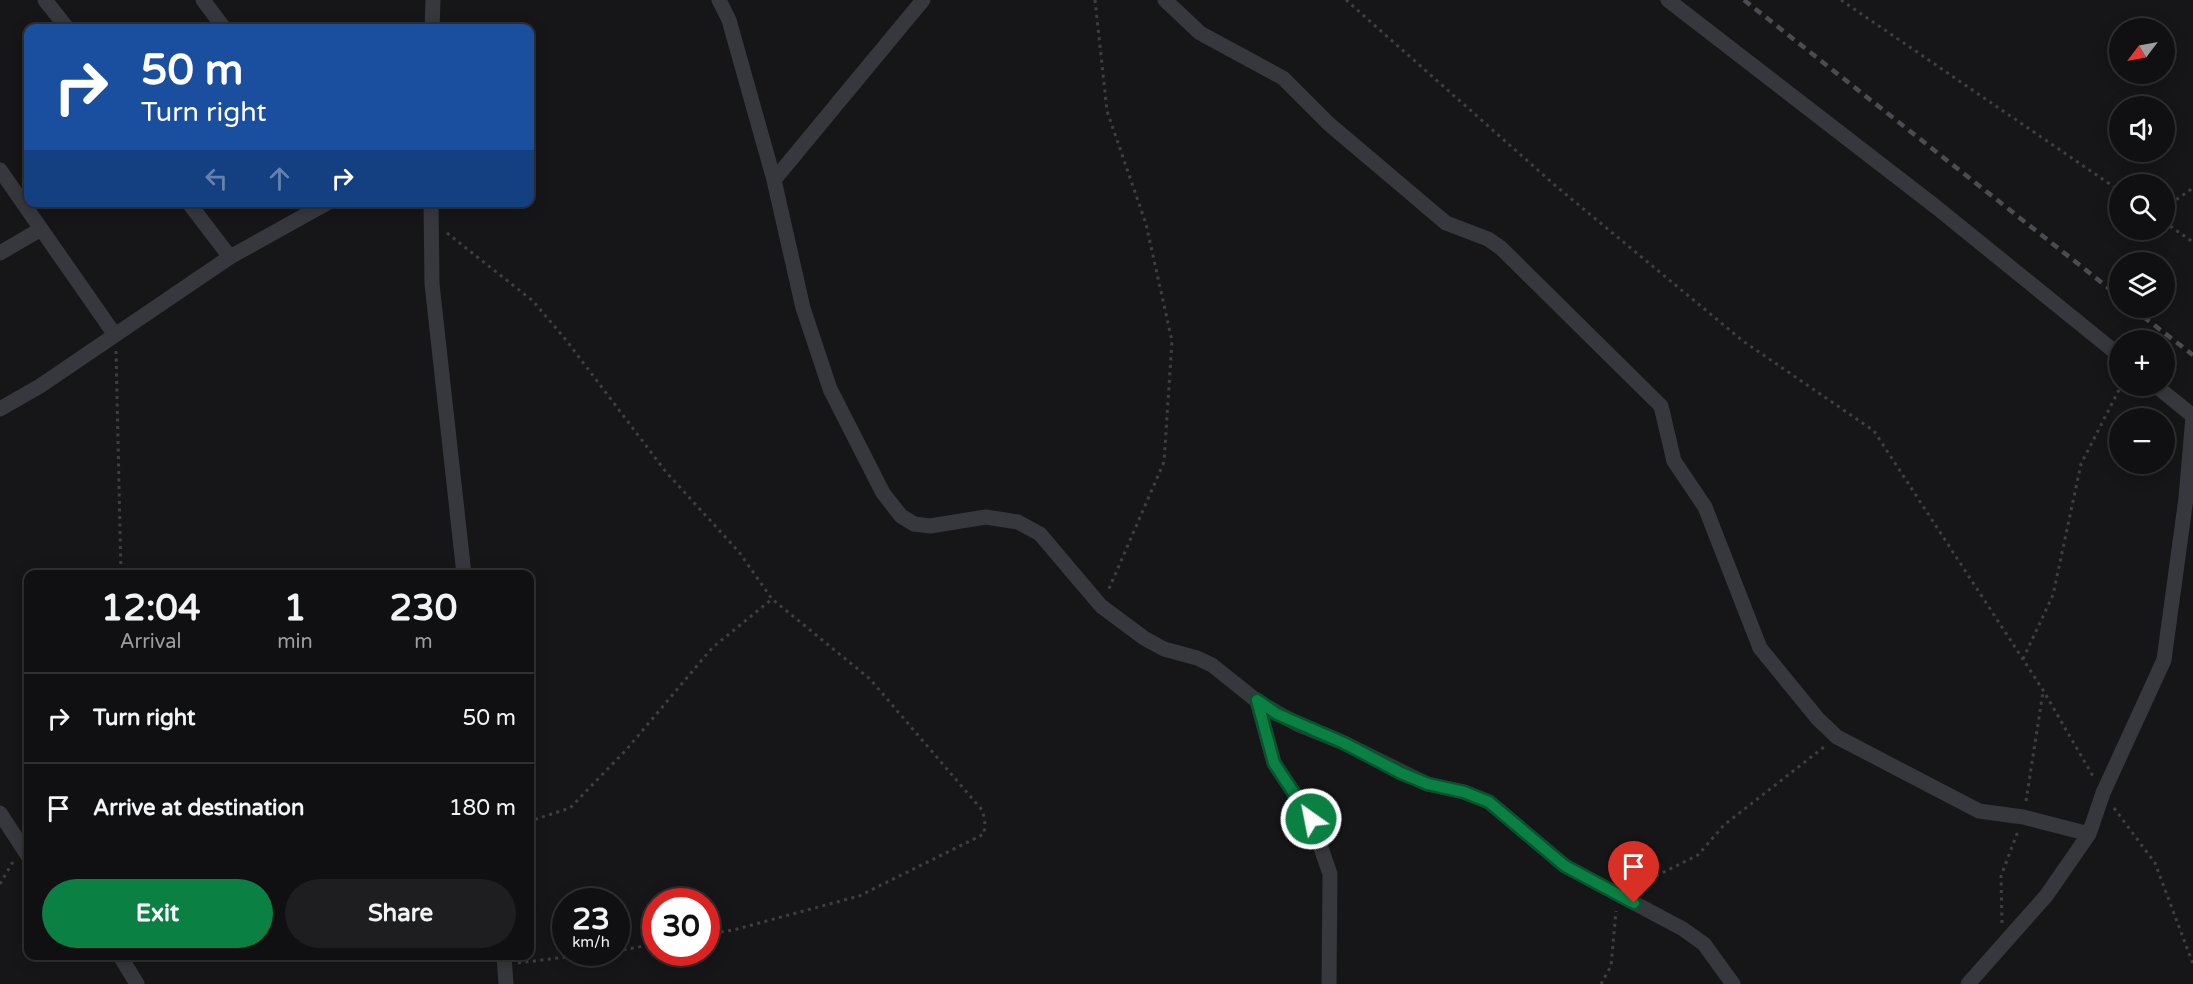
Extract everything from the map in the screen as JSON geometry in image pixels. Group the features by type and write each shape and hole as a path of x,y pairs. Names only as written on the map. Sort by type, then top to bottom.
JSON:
{"street":[{"path":"45,0 64,24"},
{"path":"203,0 221,24"},
{"path":"432,24 433,0"},
{"path":"719,0 729,20 774,180 803,308 830,388 883,493 900,516 914,524 930,526 986,517 1018,522 1040,534 1101,606 1123,624 1164,650 1197,658 1212,665 1277,714 1344,743 1401,773 1428,784 1464,792 1489,802 1565,866 1683,928 1704,944 1733,984"},
{"path":"774,180 923,0"},
{"path":"1165,0 1200,33 1283,78 1329,124 1446,223 1488,239 1501,248 1661,406 1674,461 1705,507 1760,648 1818,719 1837,737 1979,811 2023,817 2089,834"},
{"path":"1668,0 1936,207 2109,347"},
{"path":"0,170 24,205"},
{"path":"26,207 115,335"},
{"path":"192,207 230,257"},
{"path":"0,409 230,257 320,207"},
{"path":"431,207 432,284 464,570"},
{"path":"0,254 41,229"},
{"path":"1968,984 2046,896 2089,834 2103,793 2164,660 2186,498 2193,416 2168,396"},
{"path":"1257,700 1274,763 1311,819 1330,874 1329,984"},
{"path":"0,813 24,849"},
{"path":"122,960 137,984"},
{"path":"504,960 506,984"}],"path":[{"path":"1095,0 1107,111 1146,224 1172,341 1164,462 1101,606"},
{"path":"1346,0 1557,187 1743,340 1874,431 2043,690 2103,793 2156,863 2193,964"},
{"path":"1841,0 2109,183"},
{"path":"2175,200 2193,188"},
{"path":"432,221 533,302 566,340 666,472 733,545 772,599 870,679 982,810 985,820 984,834 935,861 859,896 720,932"},
{"path":"2175,230 2193,242"},
{"path":"115,335 121,570"},
{"path":"2023,659 2053,595 2080,465 2116,396"},
{"path":"534,820 570,808 626,750 712,648 772,599"},
{"path":"2002,946 2001,876 2023,817 2043,690"},
{"path":"1600,984 1611,966 1618,894 1698,855 1724,825 1837,737"},
{"path":"0,884 24,852"},
{"path":"534,958 552,956"}],"railway":[{"path":"1744,0 2109,288"},
{"path":"2145,318 2193,355"}],"route":[{"path":"1311,819 1274,763 1257,700 1277,714 1344,743 1401,773 1428,784 1464,792 1489,802 1565,866 1634,903"}]}
